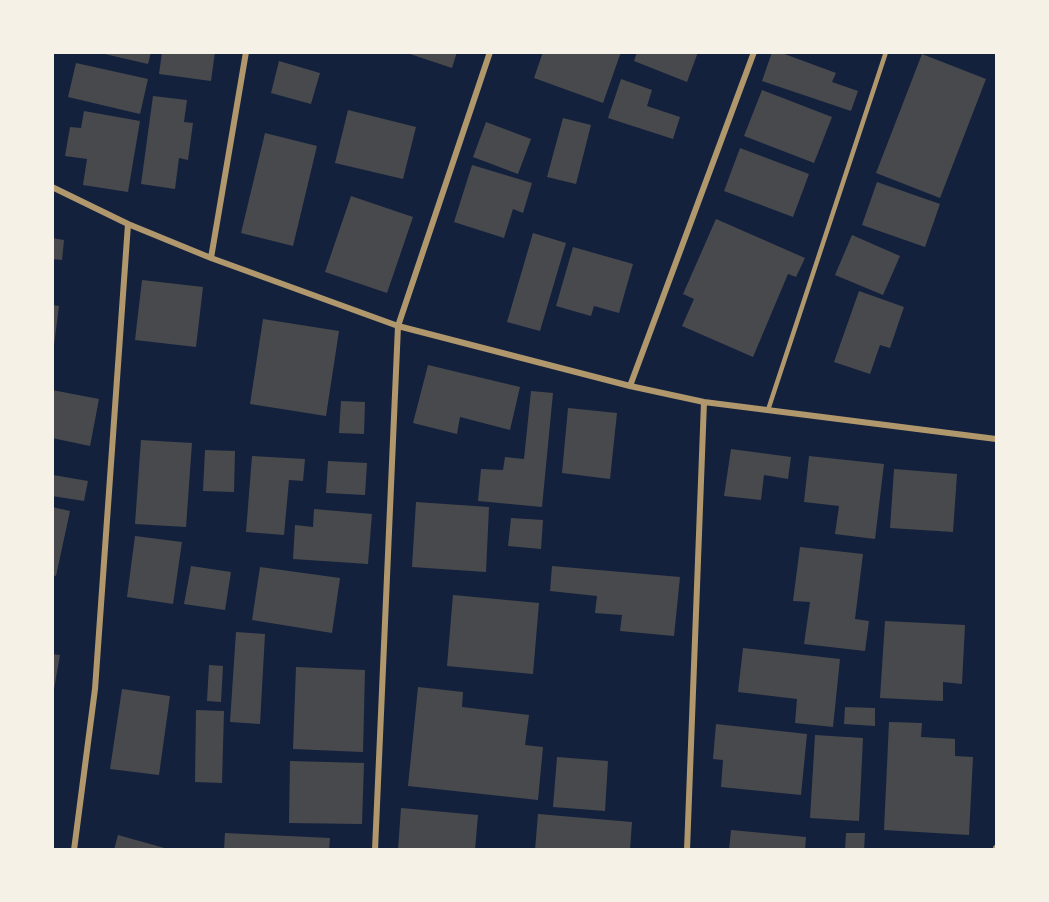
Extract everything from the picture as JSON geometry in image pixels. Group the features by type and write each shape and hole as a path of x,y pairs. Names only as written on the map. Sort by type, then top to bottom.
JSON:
{"street":[{"path":"211,258 246,52"},
{"path":"375,849 398,326 490,52"},
{"path":"630,386 754,52"},
{"path":"52,187 128,224 211,258 398,326 630,386 704,402 996,439"},
{"path":"74,849 95,688 128,224"},
{"path":"687,849 704,402"}],"lane":[{"path":"768,410 886,52"}],"building":[{"path":"96,52 151,52 148,64"},
{"path":"162,52 215,52 211,81 159,74"},
{"path":"404,52 457,52 452,68"},
{"path":"543,52 621,52 603,103 534,78"},
{"path":"637,52 698,52 687,82 634,61"},
{"path":"772,52 779,52 836,73 832,82 858,91 851,111 762,81"},
{"path":"922,54 986,79 940,198 876,173"},
{"path":"279,61 320,73 311,104 271,93"},
{"path":"76,63 148,79 140,114 68,97"},
{"path":"621,79 652,90 647,106 680,117 673,139 608,118"},
{"path":"762,90 832,117 814,163 744,136"},
{"path":"153,96 187,100 184,122 193,123 188,160 179,158 175,189 141,184"},
{"path":"348,110 416,127 403,179 335,163"},
{"path":"84,111 140,121 128,192 83,185 87,159 65,156 70,127 81,128"},
{"path":"563,118 591,125 576,184 547,177"},
{"path":"486,122 531,139 518,174 473,157"},
{"path":"265,133 317,146 293,246 241,233"},
{"path":"740,148 809,174 793,217 724,191"},
{"path":"472,165 532,183 523,213 513,209 504,238 454,222"},
{"path":"877,182 940,204 925,247 862,225"},
{"path":"351,196 413,217 387,293 325,272"},
{"path":"716,219 805,258 796,277 788,274 753,357 682,326 694,299 683,294"},
{"path":"533,233 566,243 540,331 507,322"},
{"path":"852,235 900,256 883,295 835,275"},
{"path":"52,238 64,240 62,260 52,259"},
{"path":"573,247 633,264 619,313 594,306 591,316 556,306"},
{"path":"142,280 203,287 196,347 135,340"},
{"path":"859,291 904,307 890,348 880,345 870,374 834,362"},
{"path":"52,305 59,306 54,345 52,345"},
{"path":"263,319 339,331 326,416 250,404"},
{"path":"428,365 520,387 510,430 460,417 457,434 413,423"},
{"path":"52,390 99,399 90,446 52,438"},
{"path":"531,391 553,393 542,507 478,501 481,469 503,470 505,457 524,459"},
{"path":"341,401 365,402 364,434 339,433"},
{"path":"568,408 617,413 610,479 562,473"},
{"path":"141,440 192,443 186,527 135,524"},
{"path":"731,449 791,457 788,479 764,475 761,500 724,496"},
{"path":"205,450 235,451 234,492 203,491"},
{"path":"252,456 305,459 303,481 289,480 284,535 246,532"},
{"path":"809,456 884,464 875,539 835,534 839,506 804,502"},
{"path":"328,461 367,463 365,495 326,493"},
{"path":"894,469 957,474 953,532 890,528"},
{"path":"53,475 88,481 84,501 52,496"},
{"path":"416,502 489,507 486,572 412,567"},
{"path":"52,507 70,511 56,576 52,575"},
{"path":"314,509 372,514 368,564 293,559 295,525 313,527"},
{"path":"511,518 543,520 541,549 508,546"},
{"path":"135,536 182,542 173,604 127,597"},
{"path":"800,547 863,554 855,619 869,621 865,651 804,644 810,602 793,601"},
{"path":"191,566 231,572 225,610 184,604"},
{"path":"552,566 680,577 674,636 620,631 622,615 595,613 597,596 550,591"},
{"path":"260,567 340,578 332,633 252,620"},
{"path":"453,595 539,603 533,674 447,666"},
{"path":"885,621 965,625 962,684 943,682 943,701 880,698"},
{"path":"236,632 265,634 260,724 230,722"},
{"path":"743,648 840,659 833,727 795,723 797,699 738,692"},
{"path":"52,654 60,655 54,689 52,689"},
{"path":"209,665 223,666 221,702 207,701"},
{"path":"296,667 365,670 363,752 293,749"},
{"path":"418,687 463,692 462,707 529,715 525,745 543,747 538,800 408,786"},
{"path":"122,689 170,696 159,775 110,769"},
{"path":"845,707 875,708 875,726 844,724"},
{"path":"196,710 224,711 222,783 195,782"},
{"path":"889,722 922,723 921,737 955,739 955,756 973,757 969,835 884,830"},
{"path":"716,724 807,734 801,795 721,787 723,760 713,759"},
{"path":"815,735 863,738 859,821 810,818"},
{"path":"557,757 608,761 605,811 553,807"},
{"path":"290,761 364,763 362,824 289,823"},
{"path":"401,808 478,815 475,850 398,850"},
{"path":"538,814 632,822 630,850 535,850"},
{"path":"731,830 806,837 805,850 729,850"},
{"path":"225,833 330,838 329,850 224,850"},
{"path":"846,833 865,833 864,850 845,850"},
{"path":"118,835 168,849 168,850 114,850"}]}
